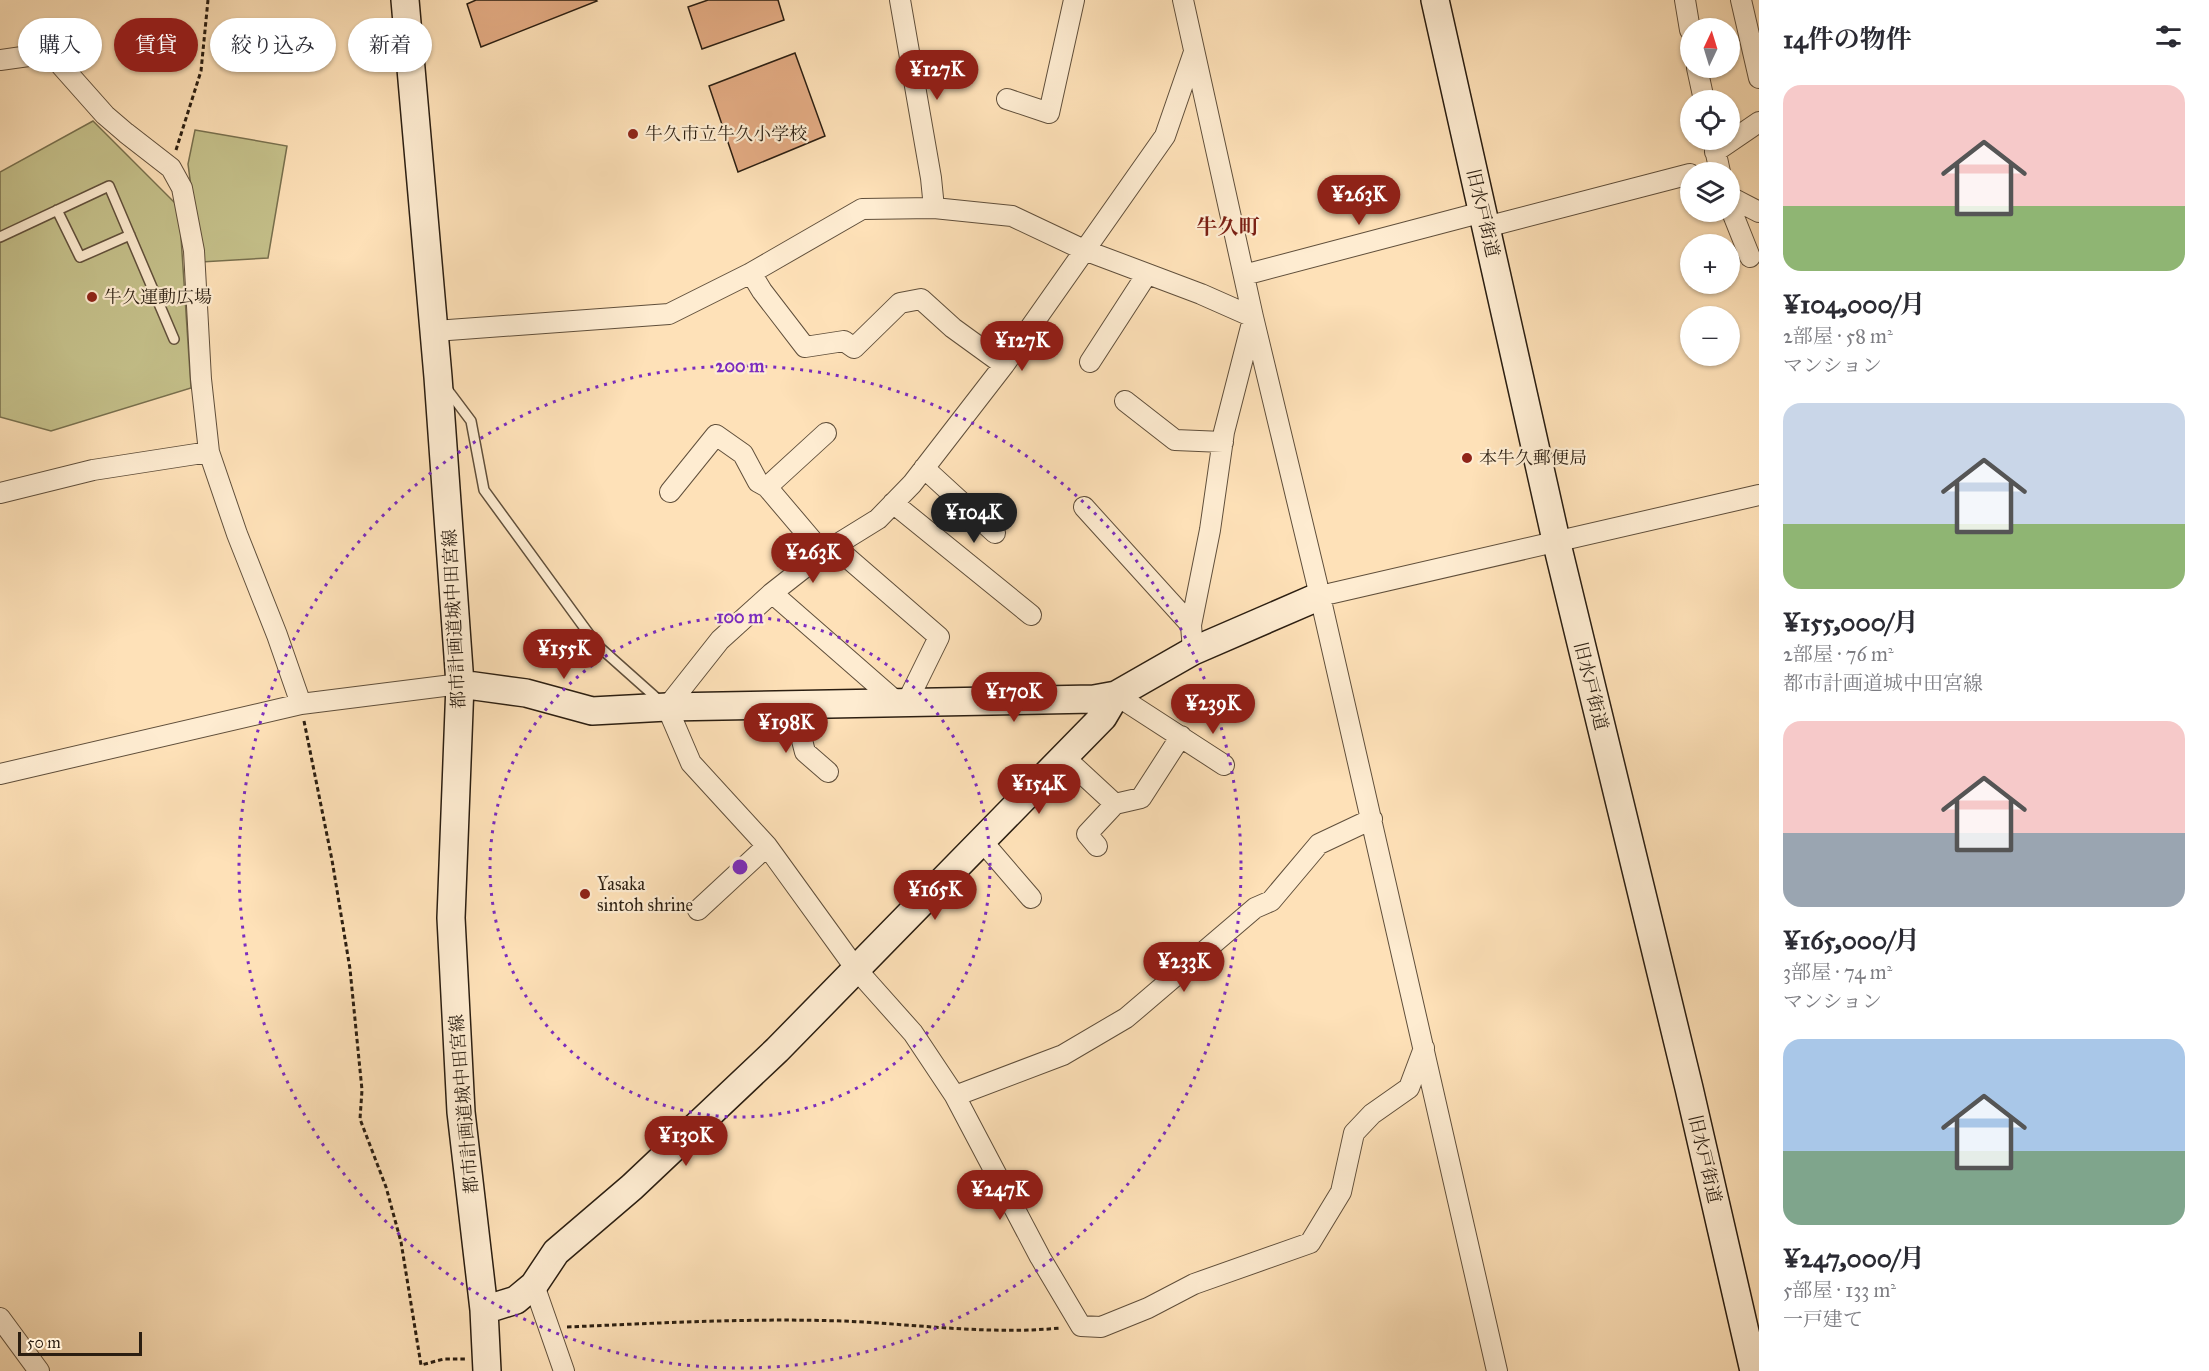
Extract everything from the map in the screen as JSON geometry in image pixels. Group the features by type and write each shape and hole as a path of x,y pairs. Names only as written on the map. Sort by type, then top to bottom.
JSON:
{"street":[{"name":"都市計画道城中田宮線","path":"405,0 435,331 460,684 451,918 461,1112 484,1310 487,1365"},
{"path":"900,0 931,178 934,208"},
{"path":"1007,99 1049,112 1074,0"},
{"path":"1183,0 1253,317 1372,819 1497,1371"},
{"name":"旧水戸街道","path":"1435,0 1556,540 1689,1088 1754,1371"},
{"path":"1685,0 1688,18"},
{"path":"1741,0 1759,78"},
{"path":"667,707 720,640 772,593 828,550 878,519 924,468 1004,365 1165,136 1194,52"},
{"path":"0,60 50,53 105,115 171,168 182,188 194,251 201,379 209,452 237,534 277,635 301,704"},
{"path":"1717,158 1759,122"},
{"path":"1244,275 1680,176"},
{"path":"1740,202 1759,212"},
{"path":"435,331 669,314 751,273 862,209 934,208 1012,216 1084,250 1201,294 1253,317"},
{"path":"1736,222 1750,256"},
{"path":"751,273 805,347 844,341 854,348 900,303 921,299 953,328 1004,365"},
{"path":"1090,362 1147,274"},
{"path":"1192,638 1223,442 1253,317"},
{"path":"1125,401 1175,440 1223,442"},
{"path":"767,487 826,433"},
{"path":"670,492 716,435 743,454 758,482 767,487 828,550 939,637 902,704"},
{"path":"0,493 93,470 209,452"},
{"path":"924,468 995,533"},
{"path":"484,1310 516,1300 534,1285 556,1252 649,1171 777,1050 1103,717 1116,695 1192,638 1320,596 1759,495"},
{"path":"893,503 1031,615"},
{"path":"1084,507 1192,638"},
{"path":"772,593 902,704"},
{"path":"0,774 301,704 460,684 526,693 592,711 667,707 1094,699 1116,695 1224,765"},
{"path":"793,705 805,752 828,772"},
{"path":"667,707 691,763 767,846 856,969 913,1033 955,1096 1040,1257 1081,1326 1101,1327 1148,1308 1194,1284 1310,1244 1341,1192 1354,1132 1372,1114 1409,1088 1424,1048"},
{"path":"1097,846 1087,834 1115,804 1141,798 1181,736"},
{"path":"1064,757 1115,804"},
{"path":"955,1096 1063,1055 1126,1018 1255,908 1271,902 1319,844 1372,819"},
{"path":"982,841 1030,898"},
{"path":"698,910 767,846"},
{"path":"534,1285 564,1371"},
{"path":"0,1318 39,1371"}],"lane":[{"path":"0,237 109,186 174,339"},
{"path":"57,210 80,257 130,235"},
{"path":"438,377 471,421 484,490 597,645 667,707"}],"path":[{"path":"171,168 201,71 208,0"},
{"path":"301,704 332,860 350,969 362,1090 360,1119 386,1187 401,1242 421,1365 444,1359 487,1365"},
{"path":"550,1328 728,1320 842,1322 1024,1332 1081,1326"}],"shaded area":[{"name":"牛久運動広場","path":"93,121 179,207 191,388 51,431 0,417 0,172"},
{"name":"牛久運動広場","path":"195,130 287,146 268,258 201,262 188,164"}],"building":[{"path":"476,0 597,1 481,47 467,4"},
{"path":"708,0 778,0 784,20 702,49 688,7"},
{"path":"795,53 825,136 738,172 709,86"}],"place":[{"name":"牛久市立牛久小学校","path":"633,134"},
{"name":"牛久運動広場","path":"92,297"},
{"name":"本牛久郵便局","path":"1467,458"},
{"name":"Yasaka sintoh shrine","path":"585,894"}],"district":[{"name":"牛久町","path":"1228,227"}]}
